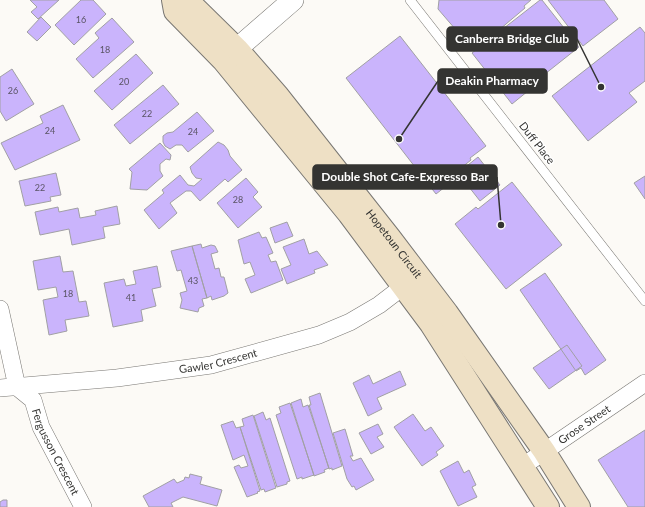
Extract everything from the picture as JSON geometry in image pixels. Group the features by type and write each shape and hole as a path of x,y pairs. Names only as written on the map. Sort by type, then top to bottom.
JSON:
{"main road":[{"name":"Hopetoun Circuit","path":"173,0 175,11 230,54 278,96 326,155 410,281 431,324 548,507"},
{"name":"Hopetoun Circuit","path":"185,0 188,1 230,54"},
{"name":"Hopetoun Circuit","path":"410,281 447,313 544,451 579,507"}],"street":[{"path":"230,54 293,0"},
{"name":"Gawler Crescent","path":"8,388 117,378 211,364 319,335 350,322 379,305 410,281"},
{"path":"0,309 8,388"},
{"name":"Grose Street","path":"522,466 645,383"},
{"name":"Fergusson Crescent","path":"8,388 33,400 41,427 83,507"}],"lane":[{"name":"Duff Place","path":"410,0 645,301"}],"building":[{"path":"30,0 59,0 38,19 31,12 37,7"},
{"path":"81,0 93,0 106,14 74,45 55,25"},
{"path":"439,0 531,0 524,6 525,8 474,51 438,9"},
{"path":"540,0 542,0 579,47 526,89 528,91 512,104 472,53"},
{"path":"548,0 604,0 618,19 583,46"},
{"path":"41,17 51,27 37,41 27,32"},
{"path":"112,18 134,42 93,78 76,59 99,38 95,33"},
{"path":"640,27 645,33 645,81 629,93 637,102 588,141 552,96"},
{"path":"400,36 486,146 470,158 471,160 456,172 459,176 436,194 346,78"},
{"path":"136,54 153,73 112,110 94,91"},
{"path":"12,69 34,104 6,121 0,111 0,77"},
{"path":"163,85 179,104 130,144 114,125"},
{"path":"63,105 80,140 15,170 1,143 43,123 40,116"},
{"path":"197,112 214,131 188,152 182,145 176,145 170,149 165,146 163,136 167,133 173,132"},
{"path":"218,142 224,145 230,156 242,170 228,182 225,179 200,201 191,191 186,191 170,203 177,213 159,229 144,210 164,193 162,190 180,175 188,185 194,186 202,179 196,178 190,167"},
{"path":"160,143 171,155 170,160 166,159 160,164 160,171 163,176 147,190 130,189 132,172 129,169"},
{"path":"478,157 500,185 480,201 458,173"},
{"path":"56,173 61,195 50,197 51,201 25,206 19,181"},
{"path":"645,176 645,199 634,183"},
{"path":"246,178 258,192 253,197 262,207 238,228 217,203"},
{"path":"512,182 562,245 506,289 455,224 476,207 478,209"},
{"path":"117,206 120,224 103,227 105,238 72,245 69,229 40,235 35,212 58,207 59,212 78,208 80,218 96,215 95,211"},
{"path":"287,222 293,236 275,243 270,228"},
{"path":"259,232 262,238 266,237 273,253 268,255 271,262 276,261 283,280 251,293 245,279 255,275 250,262 244,264 238,240"},
{"path":"304,239 309,254 317,251 328,265 314,270 315,273 287,284 281,269 291,265 283,247"},
{"path":"201,244 202,248 211,245 215,246 218,252 211,254 215,269 219,268 221,277 224,277 228,293 212,300 211,296 207,298 192,246"},
{"path":"192,246 207,298 202,299 204,306 199,308 198,312 180,308 182,300 180,293 187,291 181,270 177,271 171,251"},
{"path":"60,256 63,272 73,271 79,302 86,301 89,316 65,320 67,331 49,335 43,300 58,297 56,287 38,290 33,261"},
{"path":"157,266 161,287 152,289 156,306 141,310 143,321 113,327 104,283 124,279 126,286 136,284 133,271"},
{"path":"545,273 606,360 585,375 581,368 576,371 520,290"},
{"path":"567,345 582,366 549,389 533,368"},
{"path":"400,371 406,385 377,398 382,409 368,416 353,383 369,375 373,384"},
{"path":"320,393 342,466 332,470 332,468 329,469 309,405 311,405 309,397"},
{"path":"301,399 303,407 308,405 329,468 324,470 325,472 314,476 291,403"},
{"path":"290,403 314,475 302,479 302,477 297,479 276,415 281,413 279,407"},
{"path":"263,412 266,420 270,418 290,481 287,482 287,484 277,487 254,416"},
{"path":"413,414 425,431 431,427 444,446 436,452 438,455 422,466 394,427"},
{"path":"253,415 276,488 265,492 264,489 261,490 240,427 244,426 242,419"},
{"path":"233,421 236,428 240,427 260,491 247,497 234,467 239,465 241,468 248,466 244,455 233,460 221,425"},
{"path":"378,424 383,434 377,437 384,447 371,454 359,433"},
{"path":"345,429 353,456 350,456 353,461 361,458 374,480 356,490 347,479 333,433"},
{"path":"645,430 645,507 628,507 598,460"},
{"path":"458,461 464,473 469,470 476,485 472,487 477,497 458,506 440,471"},
{"path":"190,474 202,477 200,484 222,490 217,506 183,497 171,503 173,507 149,507 143,496 174,479 177,483 184,480 185,477 189,478"},
{"path":"7,500 7,507 0,507 0,502"}],"place":[{"name":"Canberra Bridge Club","path":"601,87"},
{"name":"Deakin Pharmacy","path":"399,139"},
{"name":"Double Shot Cafe-Expresso Bar","path":"501,225"}]}
